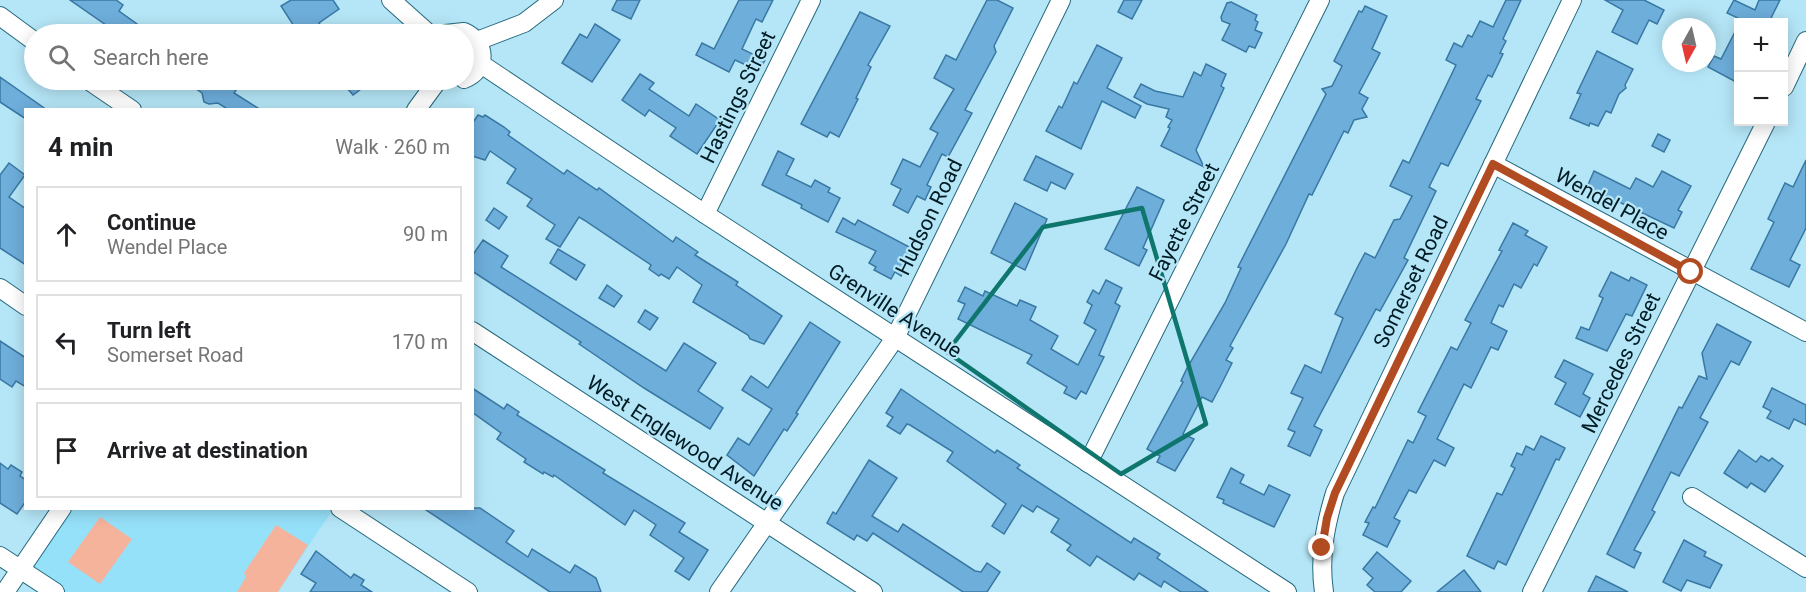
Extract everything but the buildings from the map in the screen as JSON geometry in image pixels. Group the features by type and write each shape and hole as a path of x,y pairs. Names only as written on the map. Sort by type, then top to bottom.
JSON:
{"street":[{"path":"391,0 418,24"},
{"path":"477,40 524,23 554,0"},
{"name":"Hastings Street","path":"705,214 811,0"},
{"name":"Hudson Road","path":"719,592 895,338 1061,0"},
{"name":"Fayette Street","path":"1088,463 1320,0"},
{"name":"Somerset Road","path":"1324,592 1322,548 1327,518 1335,493 1572,0"},
{"path":"0,16 24,34"},
{"path":"474,38 481,48 481,64 474,73"},
{"path":"1788,79 1806,41"},
{"name":"Grenville Avenue","path":"481,64 705,214 1287,592"},
{"path":"103,90 129,108"},
{"path":"417,108 431,90"},
{"name":"Mercedes Street","path":"1532,592 1764,126"},
{"name":"Wendel Place","path":"1493,164 1806,332"},
{"path":"0,288 24,305"},
{"name":"West Englewood Avenue","path":"474,332 873,592"},
{"path":"1692,497 1806,568"},
{"path":"5,592 61,510"},
{"path":"343,510 468,592"},
{"path":"0,556 55,592"}],"highlighted area":[{"path":"1142,208 1206,424 1121,474 947,352 1043,227"}],"shaded area":[{"path":"61,510 332,510 278,592 55,592 20,570"},
{"path":"100,517 132,539 100,584 68,562"},
{"path":"276,525 308,545 278,592 237,592 246,577 244,573"}],"route":[{"path":"1322,548 1327,518 1335,493 1493,164 1691,272"}]}
